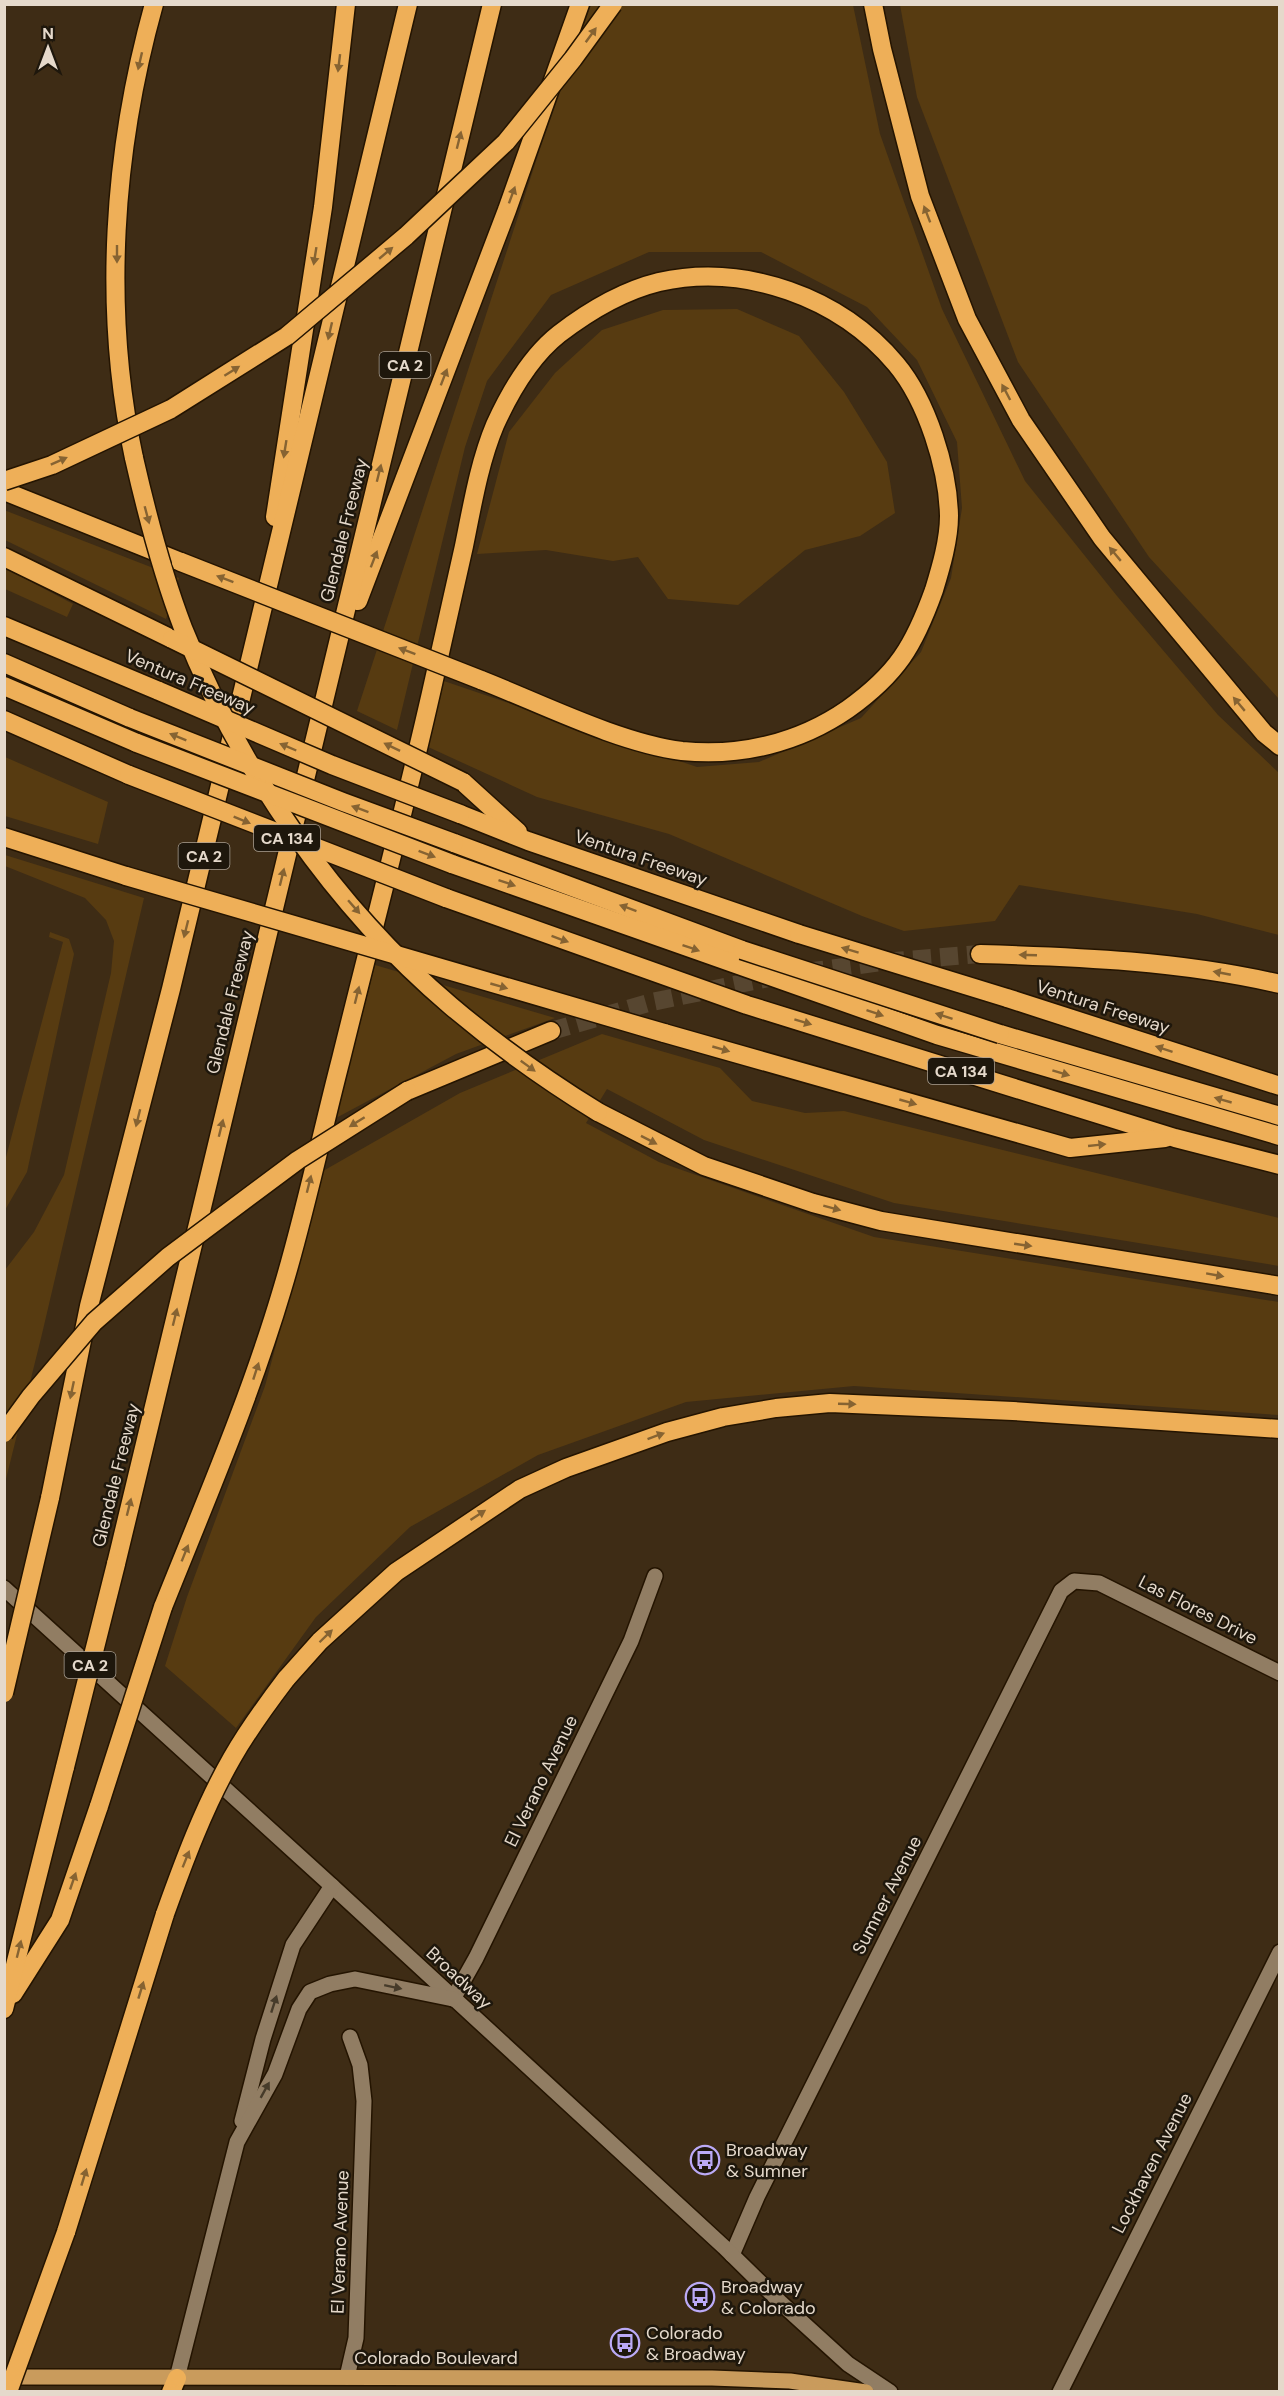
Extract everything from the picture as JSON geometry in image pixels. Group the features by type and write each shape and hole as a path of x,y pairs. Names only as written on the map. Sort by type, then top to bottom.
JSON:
{"highway":[{"path":"154,4 128,117 121,167 117,231 119,363 134,458 153,535 183,628 202,672 243,753 306,850 385,942 449,1005 523,1062 598,1113 704,1166 748,1183 881,1221 1280,1286"},
{"path":"254,653 323,207 346,4"},
{"name":"CA 2","path":"4,1693 50,1498 90,1306 254,653 408,4"},
{"name":"Glendale Freeway","path":"5,2007 116,1564 492,4"},
{"path":"331,673 507,210 580,4"},
{"path":"4,481 52,465 171,409 287,336 406,236 506,142 573,60 614,4"},
{"path":"873,4 882,49 920,196 967,319 1021,420 1102,538 1264,733 1280,746"},
{"path":"4,491 181,562 481,680 632,738 675,750 725,753 786,741 833,719 865,696 897,667 921,625 940,571 949,520 945,482 936,440 919,402 898,366 863,333 832,311 795,292 751,280 706,276 657,283 612,299 581,317 545,345 521,378 493,429 475,493 421,739 283,1286 248,1398 163,1607 60,1920 5,2007"},
{"path":"4,557 463,782 528,841"},
{"name":"Ventura Freeway","path":"4,626 332,765 528,841 799,934 1280,1086"},
{"path":"4,663 130,718 343,802 742,950 1000,1034 1280,1116"},
{"path":"4,686 137,742 452,864 937,1035 1280,1136"},
{"name":"CA 134","path":"4,720 129,775 260,828 446,898 747,1005 1175,1137 1280,1165"},
{"path":"4,837 126,876 664,1033 1070,1148 1175,1137"},
{"path":"980,954 1072,956 1147,962 1280,984"},
{"path":"4,1433 31,1396 94,1322 168,1257 298,1160 407,1091 551,1031"},
{"path":"8,2391 66,2232 165,1914 185,1859 231,1759 258,1716 286,1679 320,1641 396,1572 520,1488 567,1468 667,1432 723,1417 776,1408 830,1403 1013,1411 1280,1429"}],"main road":[{"name":"Colorado Boulevard","path":"4,2377 174,2385 347,2377 712,2378 790,2381 866,2391"}],"street":[{"name":"El Verano Avenue","path":"453,1999 476,1958 631,1641 655,1576"},
{"name":"Sumner Avenue","path":"732,2255 757,2197 1061,1591 1074,1581 1098,1582"},
{"name":"Las Flores Drive","path":"1098,1582 1280,1673"},
{"name":"Broadway","path":"4,1588 332,1886 732,2255 781,2304 848,2364 890,2391"},
{"path":"174,2385 263,2039 293,1945 332,1886"},
{"name":"Lockhaven Avenue","path":"1059,2391 1280,1952"},
{"path":"237,2142 275,2073 299,2009 310,1992 330,1984 355,1979 453,1999"},
{"name":"El Verano Avenue","path":"347,2377 356,2338 364,2101 360,2065 350,2037"}],"shaded area":[{"path":"591,5 853,5 880,134 942,309 1025,481 1117,596 1218,715 1279,773 1279,935 1197,914 1019,885 995,921 904,931 862,916 669,834 537,797 426,746 441,680 697,767 759,762 861,718 921,652 951,578 962,508 957,442 917,360 867,307 761,252 649,252 551,295 487,381 465,447 397,730 357,711 540,149"},
{"path":"900,5 1279,5 1279,699 1149,557 1018,362 917,97"},
{"path":"737,309 799,336 844,392 887,462 895,513 860,536 805,550 738,605 668,599 638,557 613,561 546,550 477,554 509,432 555,373 602,330 663,310"},
{"path":"4,510 179,578 166,619 5,540"},
{"path":"5,568 73,604 67,617 5,589"},
{"path":"5,757 108,802 98,844 5,816"},
{"path":"5,855 144,898 5,1483 5,1270 34,1232 64,1175 111,973 114,941 106,920 85,898 5,866"},
{"path":"50,932 69,939 74,954 27,1172 5,1210 5,1161 63,942 49,937"},
{"path":"375,965 555,1018 456,1054 336,1118"},
{"path":"602,1034 720,1068 752,1101 805,1113 844,1111 1279,1218 1279,1266 894,1203 704,1140 607,1089 586,1123 659,1162 874,1237 1279,1302 1279,1415 854,1386 686,1402 538,1455 410,1527 316,1617 236,1728 165,1666 187,1597 265,1386 323,1171 460,1093"}],"tunnel":[{"path":"806,972 882,962 980,954"},
{"path":"551,1031 652,1002 778,976"}],"place":[{"name":"Broadway & Sumner","path":"705,2160"},
{"name":"Broadway & Colorado","path":"700,2297"},
{"name":"Colorado & Broadway","path":"625,2343"}]}
